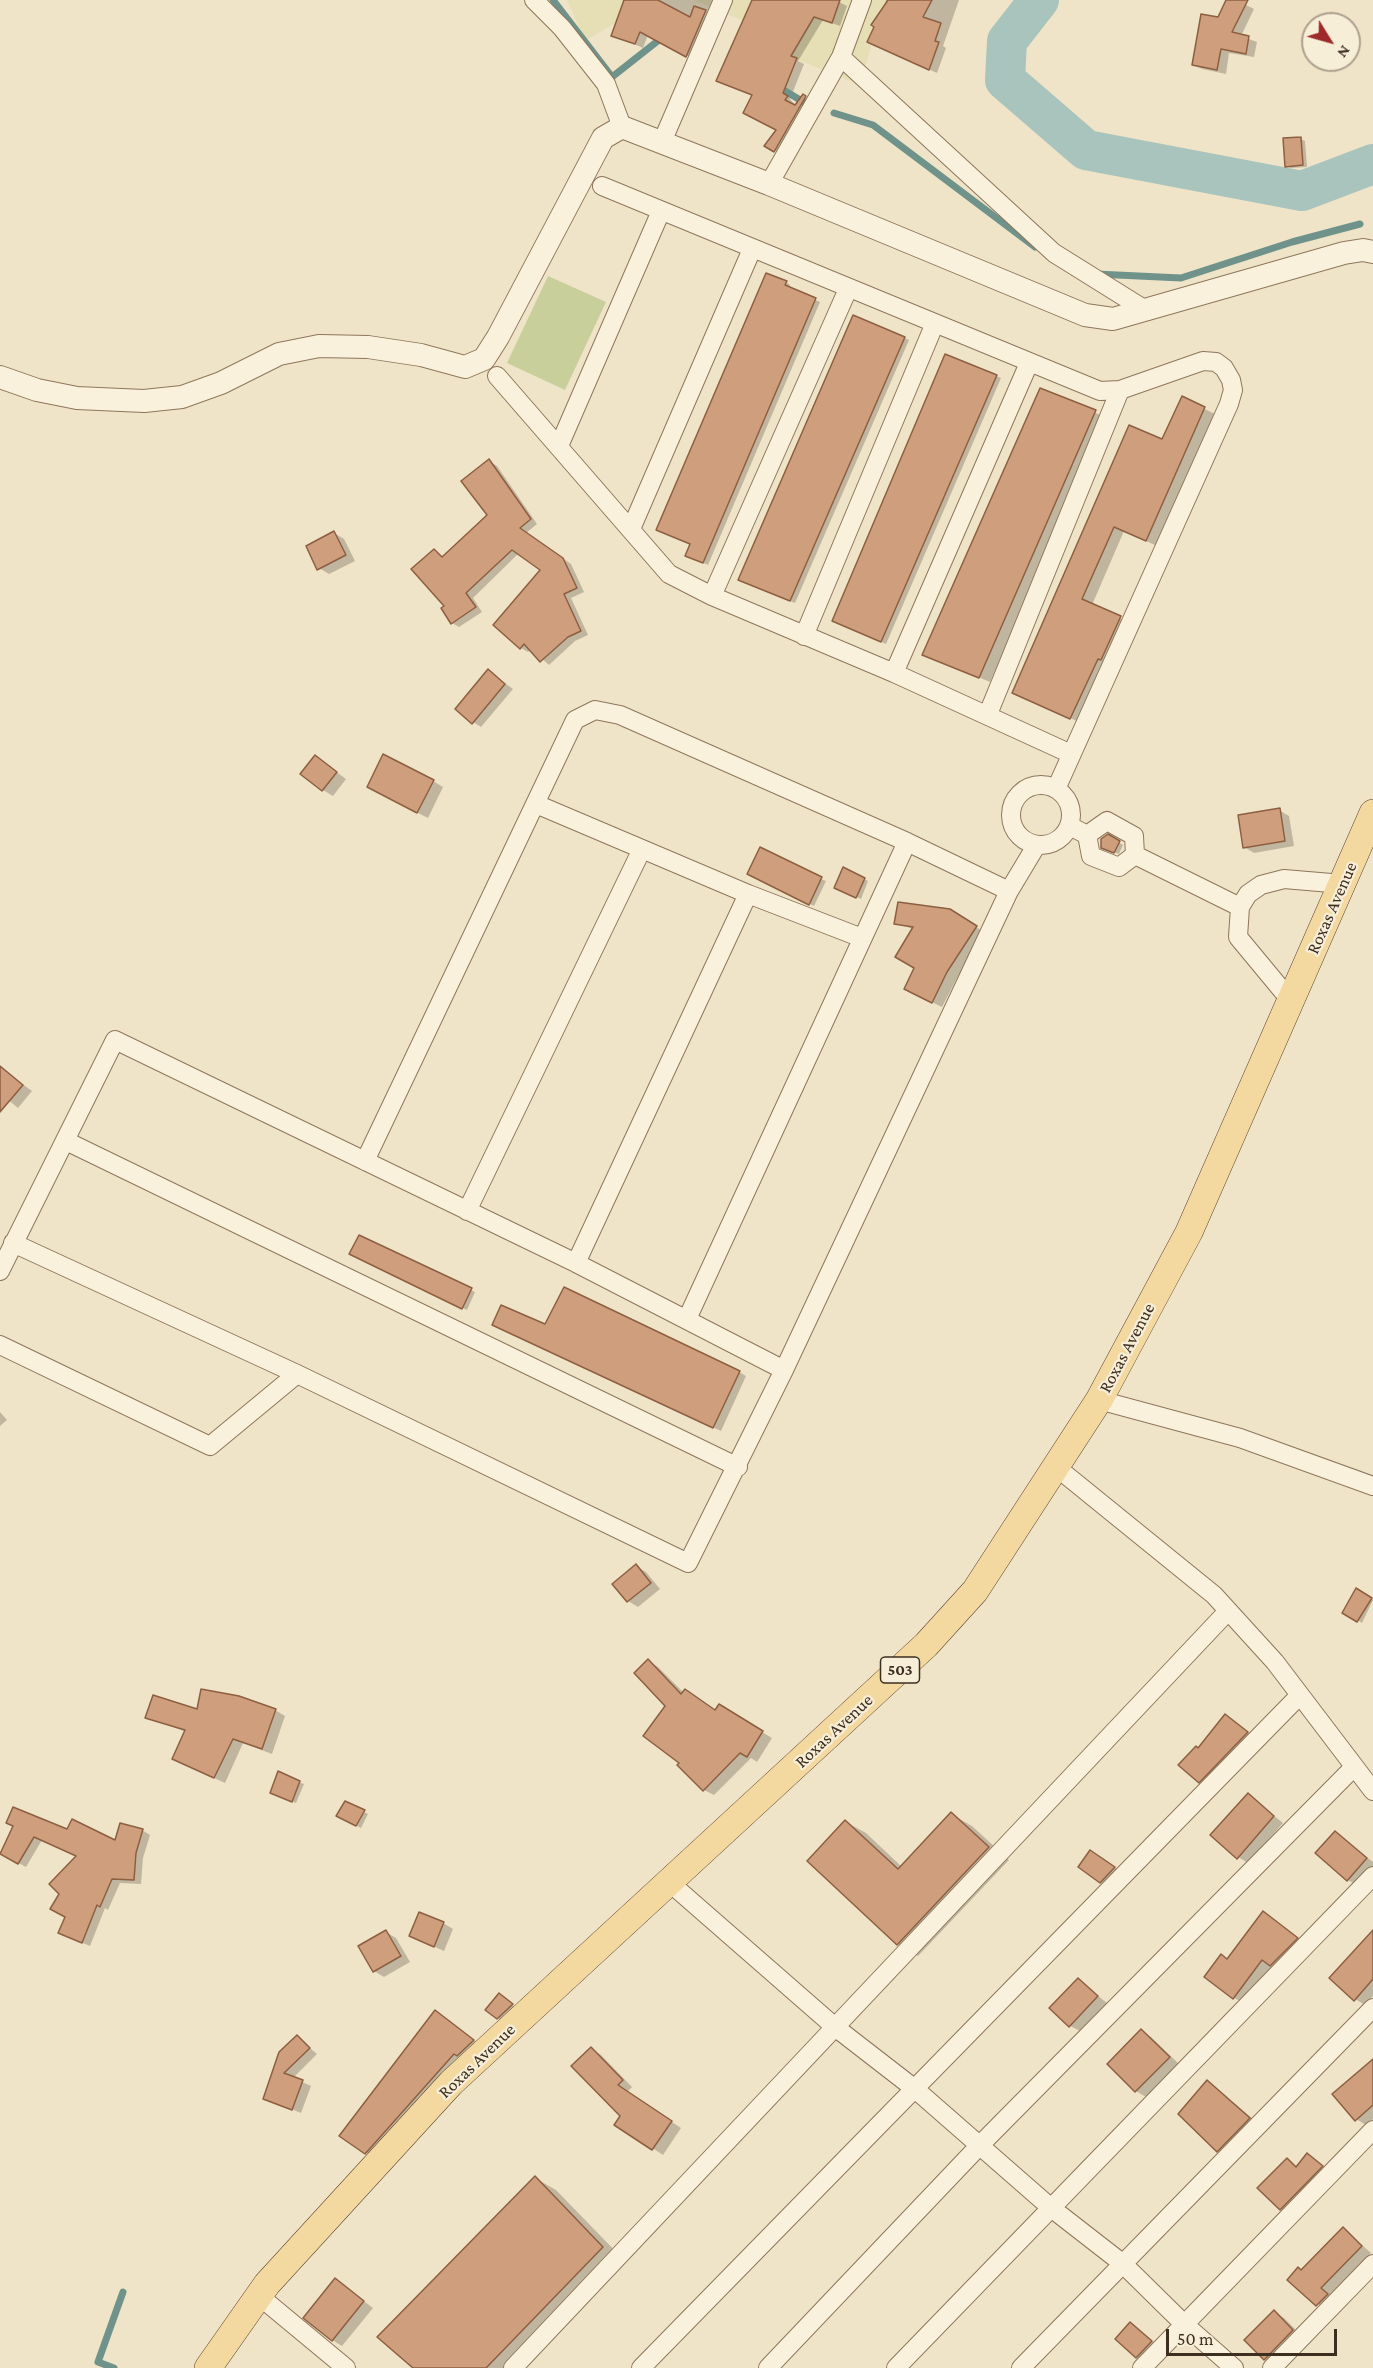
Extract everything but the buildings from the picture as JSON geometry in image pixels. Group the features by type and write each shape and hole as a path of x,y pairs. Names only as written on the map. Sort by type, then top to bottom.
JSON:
{"main road":[{"name":"Roxas Avenue","path":"208,2368 258,2295 451,2083 926,1646 975,1590 1099,1400 1189,1232 1373,813"}],"street":[{"path":"534,0 562,28 606,84 622,127 769,184 1085,315 1113,319 1344,253 1363,250 1373,252"},
{"path":"662,142 723,0"},
{"path":"769,184 841,57 862,0"},
{"path":"841,57 1054,253 1147,311"},
{"path":"0,377 37,390 77,398 144,401 182,397 221,383 279,354 319,346 368,347 421,355 465,367 484,359 498,337 603,138 622,127"},
{"path":"602,186 1100,391 1120,390 1203,361 1216,362 1224,368 1231,380 1233,390 1056,789"},
{"path":"559,446 661,211"},
{"path":"631,529 752,249"},
{"path":"712,596 848,289"},
{"path":"804,636 935,323"},
{"path":"894,673 1029,363"},
{"path":"498,376 669,574 712,596 988,714 1071,754"},
{"path":"988,714 1120,390"},
{"path":"365,1161 575,720 595,710 620,715 1009,891"},
{"path":"1036,785 1056,789 1065,795 1070,805 1072,815 1070,826 1057,842 1036,846 1026,842 1012,826 1012,805 1018,796 1036,785"},
{"path":"536,804 748,894 862,938"},
{"path":"1087,835 1107,821 1134,836 1135,855"},
{"path":"1070,826 1087,835"},
{"path":"1087,835 1091,856 1119,867 1135,855"},
{"path":"687,1318 907,843"},
{"path":"13,1243 297,1374 688,1563 738,1467 1009,891 1036,846"},
{"path":"467,1211 642,849"},
{"path":"1135,855 1240,908"},
{"path":"1291,1001 1238,937 1240,908 1248,894 1261,885 1284,879 1343,884"},
{"path":"576,1263 748,894"},
{"path":"0,1270 115,1040 576,1263 687,1318 784,1370"},
{"path":"66,1141 738,1467"},
{"path":"0,1345 210,1446 297,1374"},
{"path":"1099,1400 1240,1438 1373,1486"},
{"path":"1055,1466 1214,1594 1275,1662 1373,1791"},
{"path":"513,2368 1228,1611"},
{"path":"641,2368 1299,1696"},
{"path":"768,2368 980,2145 1354,1767"},
{"path":"896,2368 1373,1876"},
{"path":"669,1882 835,2027 915,2089 1050,2207 1122,2263 1184,2324 1234,2368"},
{"path":"1022,2368 1373,2008"},
{"path":"1142,2368 1373,2130"},
{"path":"1272,2368 1373,2264"},
{"path":"258,2295 346,2368"}],"shaded area":[{"path":"567,0 654,0 585,41"},
{"path":"693,0 926,0 880,15 860,85 781,53 763,29"}],"green space":[{"path":"548,276 606,302 565,390 507,363"}],"waterway":[{"path":"553,0 612,77 664,36"},
{"path":"1039,0 1007,41 1005,80 1086,150 1302,191 1373,164"},
{"path":"777,86 810,106"},
{"path":"834,113 873,125 1035,247"},
{"path":"1096,274 1181,278 1292,242 1360,224"},
{"path":"114,2368 98,2362 123,2292"}]}
